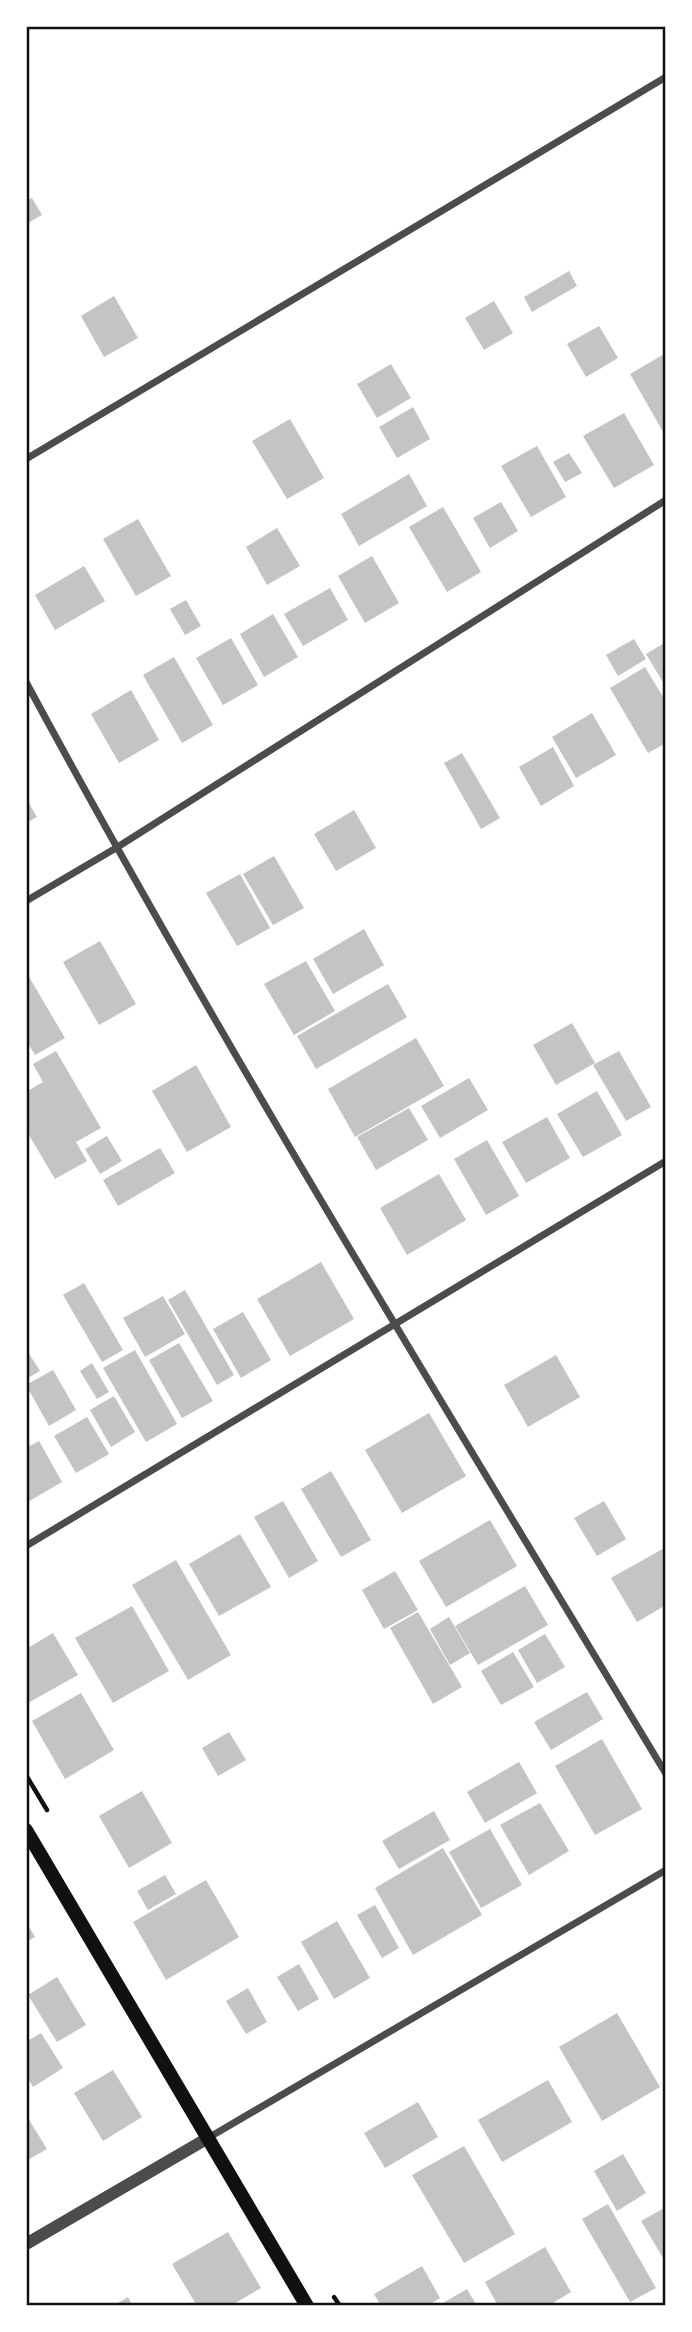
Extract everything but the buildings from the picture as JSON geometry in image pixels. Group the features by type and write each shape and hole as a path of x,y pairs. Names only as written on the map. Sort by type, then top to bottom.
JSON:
{"main road":[{"path":"26,1829 307,2306"}],"street":[{"path":"26,459 666,77"},
{"path":"26,901 116,848 666,500"},
{"path":"26,682 116,848 396,1325 666,1774"},
{"path":"26,1546 666,1161"},
{"path":"26,2244 666,1870"}]}
